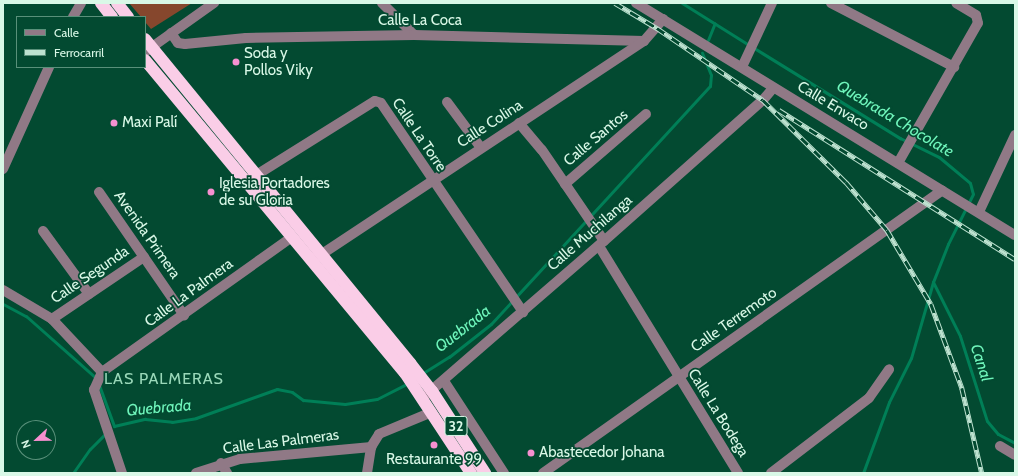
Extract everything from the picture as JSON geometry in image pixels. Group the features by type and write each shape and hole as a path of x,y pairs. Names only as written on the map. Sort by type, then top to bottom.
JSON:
{"highway":[{"path":"101,3 111,16"},
{"path":"117,3 127,16"},
{"name":"32","path":"147,46 252,178 408,368 486,473"},
{"name":"32","path":"146,61 252,178 292,237 317,257"},
{"name":"32","path":"424,390 432,412 471,473"}],"street":[{"path":"74,16 81,3"},
{"path":"147,46 171,33 214,3"},
{"path":"382,3 414,35"},
{"name":"Calle Envaco","path":"636,3 742,67 773,88 900,160 942,191 1015,235"},
{"path":"742,67 755,43 772,3"},
{"path":"831,3 954,67"},
{"path":"900,160 978,23 976,15 956,3"},
{"path":"644,41 664,19"},
{"name":"Calle La Coca","path":"171,33 178,43 185,44 246,38 414,35 644,41"},
{"name":"Calle Colina","path":"317,257 644,41"},
{"path":"3,169 49,68"},
{"name":"Calle Muchilanga","path":"424,390 444,381 521,309 601,244 763,100 773,88"},
{"name":"Calle La Torre","path":"252,178 376,101 385,108 509,294 521,309"},
{"path":"446,102 481,148"},
{"name":"Calle Santos","path":"565,184 646,114"},
{"name":"Calle La Bodega","path":"519,123 542,150 595,230 601,244 678,378 738,473"},
{"path":"976,211 1015,135"},
{"name":"Calle Terremoto","path":"543,473 942,191"},
{"name":"Avenida Primera","path":"99,192 184,315"},
{"path":"43,231 89,294"},
{"name":"Calle La Palmera","path":"101,373 292,237"},
{"name":"Calle Segunda","path":"52,319 144,257"},
{"path":"3,290 52,319 101,373 95,384 94,390 122,473"},
{"path":"771,473 870,398 889,369"},
{"path":"444,381 504,473"},
{"path":"367,473 371,447 381,433 432,412"},
{"path":"1000,446 1015,455"},
{"name":"Calle Las Palmeras","path":"196,473 240,459 371,447"},
{"path":"221,464 227,473"}],"shaded area":[{"path":"129,3 192,3 151,29 146,23 146,16 140,16"}],"waterway":[{"name":"Quebrada Chocolate","path":"682,3 749,45"},
{"name":"Quebrada","path":"708,40 715,23"},
{"name":"Quebrada Chocolate","path":"754,48 900,138 939,157 970,183 973,194 948,244 933,282 911,358 889,402 863,473"},
{"name":"Quebrada","path":"423,373 449,357 491,324 710,86 711,75 702,53"},
{"name":"Canal","path":"933,282 960,336 987,421 998,434 1015,443"},
{"name":"Quebrada","path":"3,304 26,316 96,378"},
{"name":"Quebrada","path":"99,385 114,426 145,419 172,422 196,418 277,389 292,392 303,400 345,404 377,399 408,383"},
{"name":"Quebrada","path":"73,473 90,449 104,435"}],"railway":[{"path":"615,3 657,28 763,100 846,182 887,230 931,304 962,388 982,473"},
{"path":"779,110 1015,259"}],"place":[{"name":"Soda y Pollos Viky","path":"236,62"},
{"name":"Maxi Palí","path":"114,123"},
{"name":"Iglesia Portadores de su Gloria","path":"211,192"},
{"name":"Restaurante 99","path":"434,445"},
{"name":"Abastecedor Johana","path":"531,453"}],"district":[{"name":"LAS PALMERAS","path":"164,379"}]}
